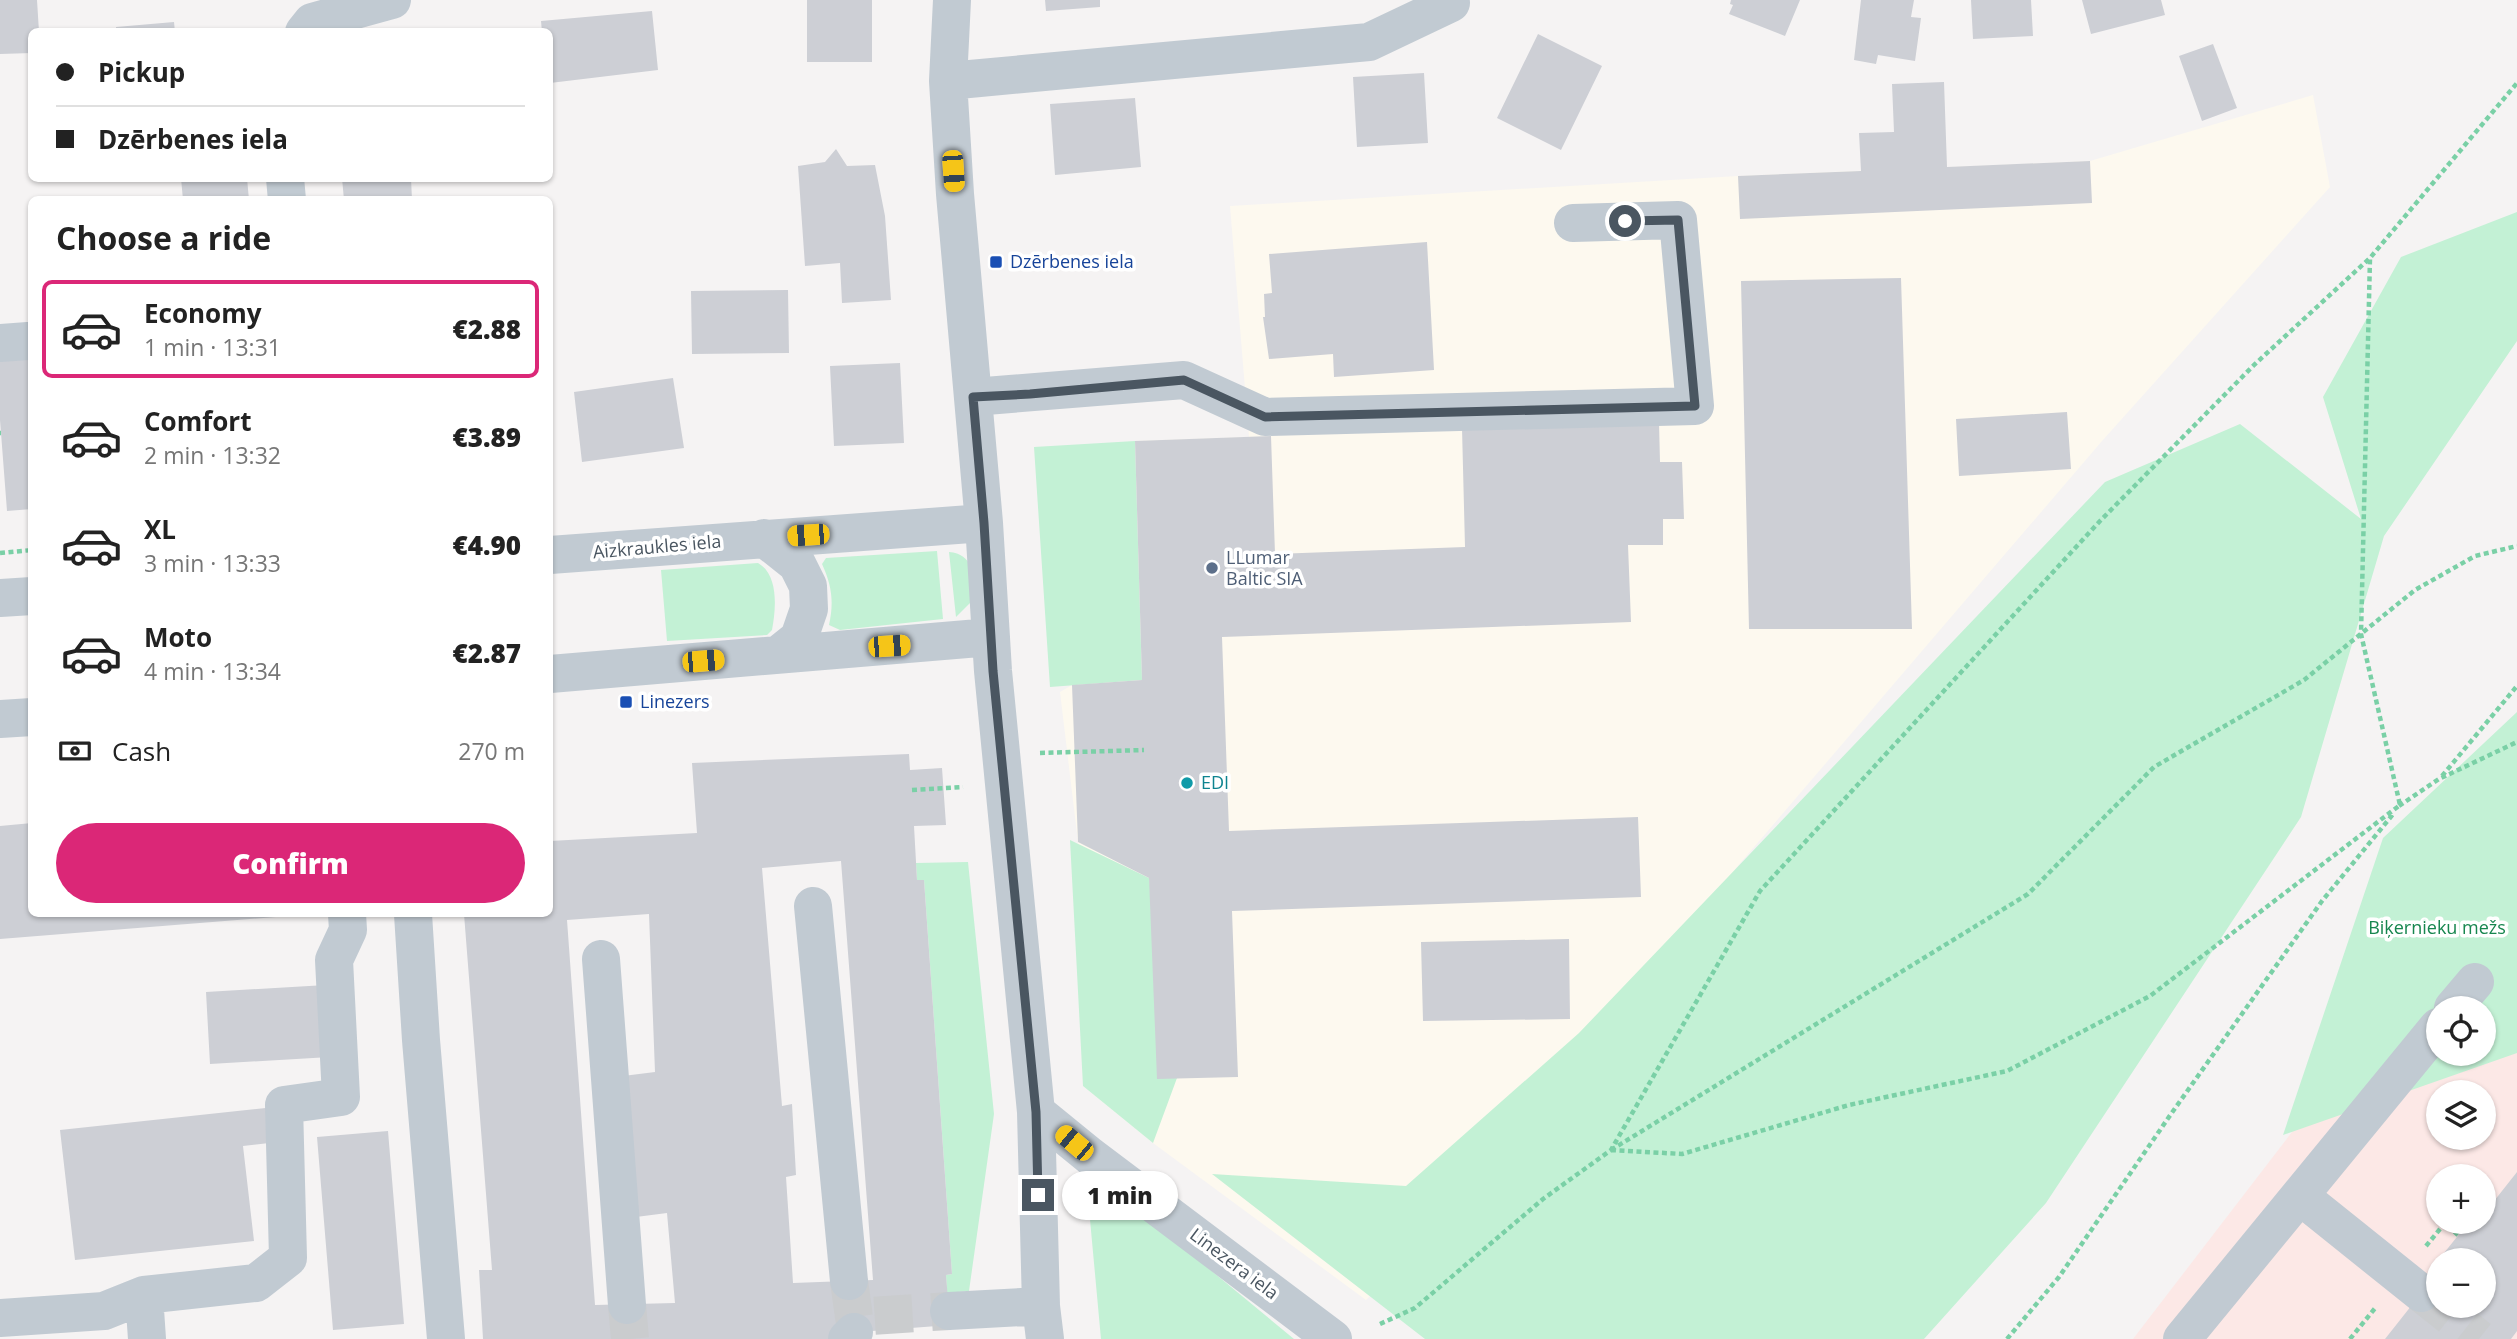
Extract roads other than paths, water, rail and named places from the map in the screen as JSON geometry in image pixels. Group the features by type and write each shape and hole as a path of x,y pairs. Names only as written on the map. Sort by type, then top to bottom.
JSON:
{"street":[{"path":"307,28 312,22 392,0"},
{"path":"952,0 948,81 955,194 984,523 991,637 1036,1112 1043,1322"},
{"path":"948,81 1369,42 1451,3"},
{"path":"973,397 1184,380 1265,417 1695,406 1678,220 1573,223"},
{"name":"Aizkraukles iela","path":"553,555 984,523"},
{"path":"764,538 797,564 808,586 809,609 799,638 779,654"},
{"path":"0,598 28,596"},
{"path":"553,674 991,637"},
{"path":"0,719 28,717"},
{"path":"813,906 849,1281"},
{"path":"0,1318 104,1311 144,1295 256,1283 288,1258 284,1105 341,1097 334,960 348,930 347,917"},
{"path":"412,917 446,1339"},
{"path":"601,959 627,1305"},
{"path":"2182,1339 2426,1042"},
{"name":"Linezera iela","path":"1036,1112 1090,1156 1333,1339"},
{"path":"2300,1196 2421,1293"},
{"path":"144,1295 147,1339"},
{"path":"948,1311 1043,1322"},
{"path":"1021,1339 1043,1322"}],"tunnel":[{"path":"849,1281 854,1317 949,1311"},
{"path":"2421,1293 2479,1339"},
{"path":"627,1305 630,1339"}],"place":[{"name":"Dzērbenes iela","path":"996,262"},
{"name":"LLumar Baltic SIA","path":"1212,568"},
{"name":"Linezers","path":"626,702"},
{"name":"EDI","path":"1187,783"}],"park label":[{"name":"Biķernieku mežs","path":"2437,928"}]}
